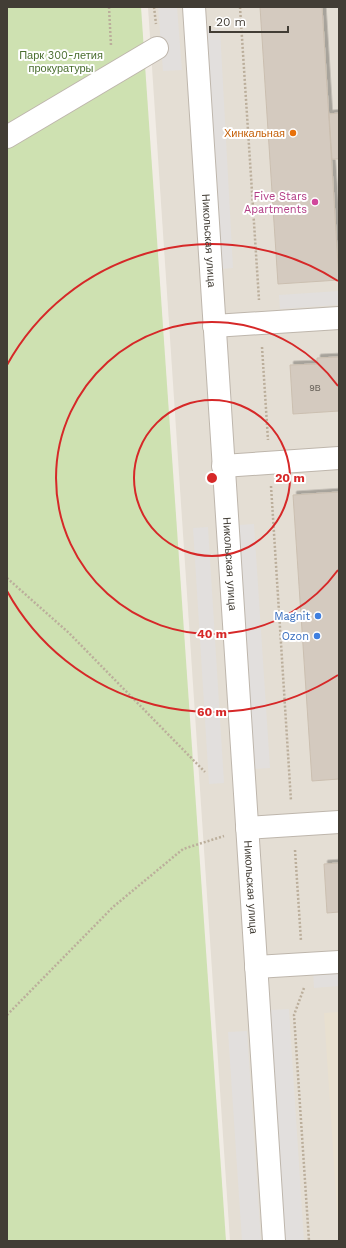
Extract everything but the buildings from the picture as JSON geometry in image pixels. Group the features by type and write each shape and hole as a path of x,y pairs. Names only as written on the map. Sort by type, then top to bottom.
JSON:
{"street":[{"name":"Никольская улица","path":"194,7 274,1241"},
{"path":"7,138 157,48"},
{"path":"214,326 339,318"},
{"path":"223,466 339,458"},
{"path":"247,828 339,822"},
{"path":"256,967 339,962"}],"path":[{"path":"109,7 113,74"},
{"path":"240,7 293,825 307,964 294,1015 309,1241"},
{"path":"7,578 69,633 205,772"},
{"path":"7,1015 113,906 183,849 247,828"}],"shaded area":[{"path":"148,7 339,7 339,1241 230,1241"},
{"path":"158,7 177,7 182,70 163,71"},
{"path":"220,29 233,268 220,269 206,30"},
{"path":"339,291 339,305 280,309 279,295"},
{"path":"254,524 270,768 254,769 238,525"},
{"path":"208,527 224,783 209,784 193,528"},
{"path":"339,969 339,986 314,988 313,970"},
{"path":"289,1009 304,1241 285,1241 270,1010"},
{"path":"339,1012 339,1241 324,1013"},
{"path":"247,1031 261,1241 242,1241 228,1032"}],"green space":[{"name":"Парк 300-летия прокуратуры","path":"7,7 141,7 226,1241 7,1241"}],"place":[{"name":"Хинкальная","path":"293,133"},
{"name":"Five Stars Apartments","path":"315,202"},
{"name":"Magnit","path":"318,616"},
{"name":"Ozon","path":"317,636"}]}
